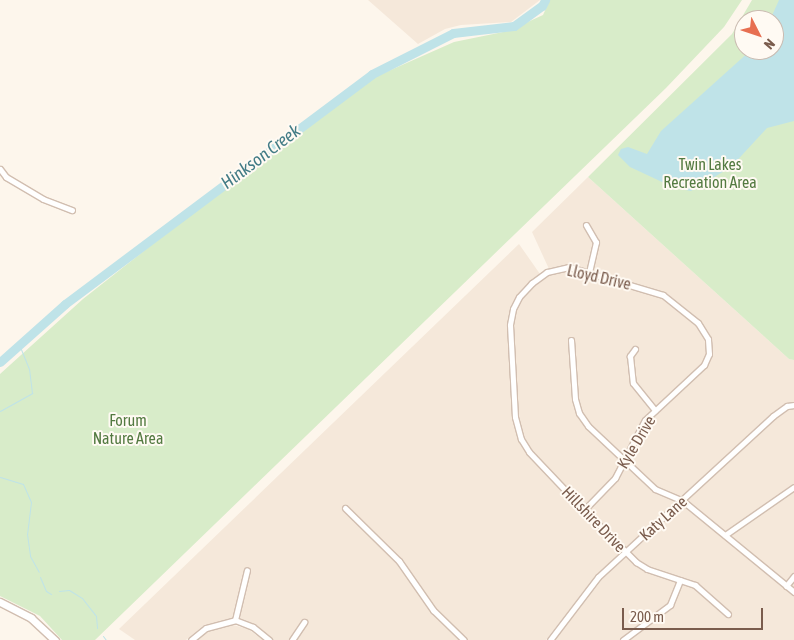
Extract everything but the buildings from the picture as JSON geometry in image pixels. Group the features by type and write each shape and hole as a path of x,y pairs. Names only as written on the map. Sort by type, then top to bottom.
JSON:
{"street":[{"path":"0,169 6,177 43,199 72,210"},
{"path":"586,224 596,242 589,272"},
{"name":"Lloyd Drive","path":"521,439 515,417 510,325 513,309 519,296 547,272 569,267 654,291 672,300 703,330 709,354"},
{"path":"571,340 578,413 654,489 683,501 794,592"},
{"path":"634,349 630,356 633,384 655,410"},
{"name":"Kyle Drive","path":"584,510 609,486 645,420 697,372 709,354"},
{"name":"Katy Lane","path":"550,640 598,577 787,406 794,405"},
{"name":"Hillshire Drive","path":"521,439 584,510 626,552 647,569 680,580 703,591 728,614"},
{"path":"725,535 794,487"},
{"path":"345,508 399,561 433,610 464,640"},
{"path":"235,620 246,570"},
{"path":"786,586 794,576"},
{"path":"623,640 666,610 673,600 680,580"},
{"path":"0,602 31,618 56,640"},
{"path":"191,640 206,628 235,620 253,627 269,640"},
{"path":"292,640 304,622"}],"shaded area":[{"path":"368,0 540,0 511,22 461,25 445,29 418,44"},
{"path":"588,177 789,359 794,360 794,640 555,640 604,577 645,540 641,535 596,575 546,640 273,640 250,623 232,619 204,625 186,640 135,640 119,629 519,244 540,274 549,269 532,232"},
{"path":"233,625 248,629 263,640 197,640 209,631"}],"green space":[{"name":"Forum Nature Area","path":"550,0 742,0 724,27 666,88 95,640 62,640 40,616 0,596 0,374 83,299 225,187 375,77 454,42 508,31 543,15"},
{"name":"Twin Lakes Recreation Area","path":"752,0 794,0 794,360 789,359 588,177 734,31 734,60 784,60 784,10 746,10"}],"water":[{"path":"779,0 794,0 794,121 767,128 731,167 691,191 675,188 630,167 618,155 621,149 628,147 647,154 661,131 740,60 784,60 784,10 774,10"}],"waterway":[{"name":"Hinkson Creek","path":"0,362 65,304 372,74 453,33 514,26 542,6 545,0"},
{"path":"0,411 32,393 29,369 19,344"},
{"path":"0,477 23,484 31,502 27,534 30,556 39,572"},
{"path":"40,577 46,591 51,594"},
{"path":"59,591 69,590 82,598 96,616 97,628"},
{"path":"103,636 106,640"}]}
